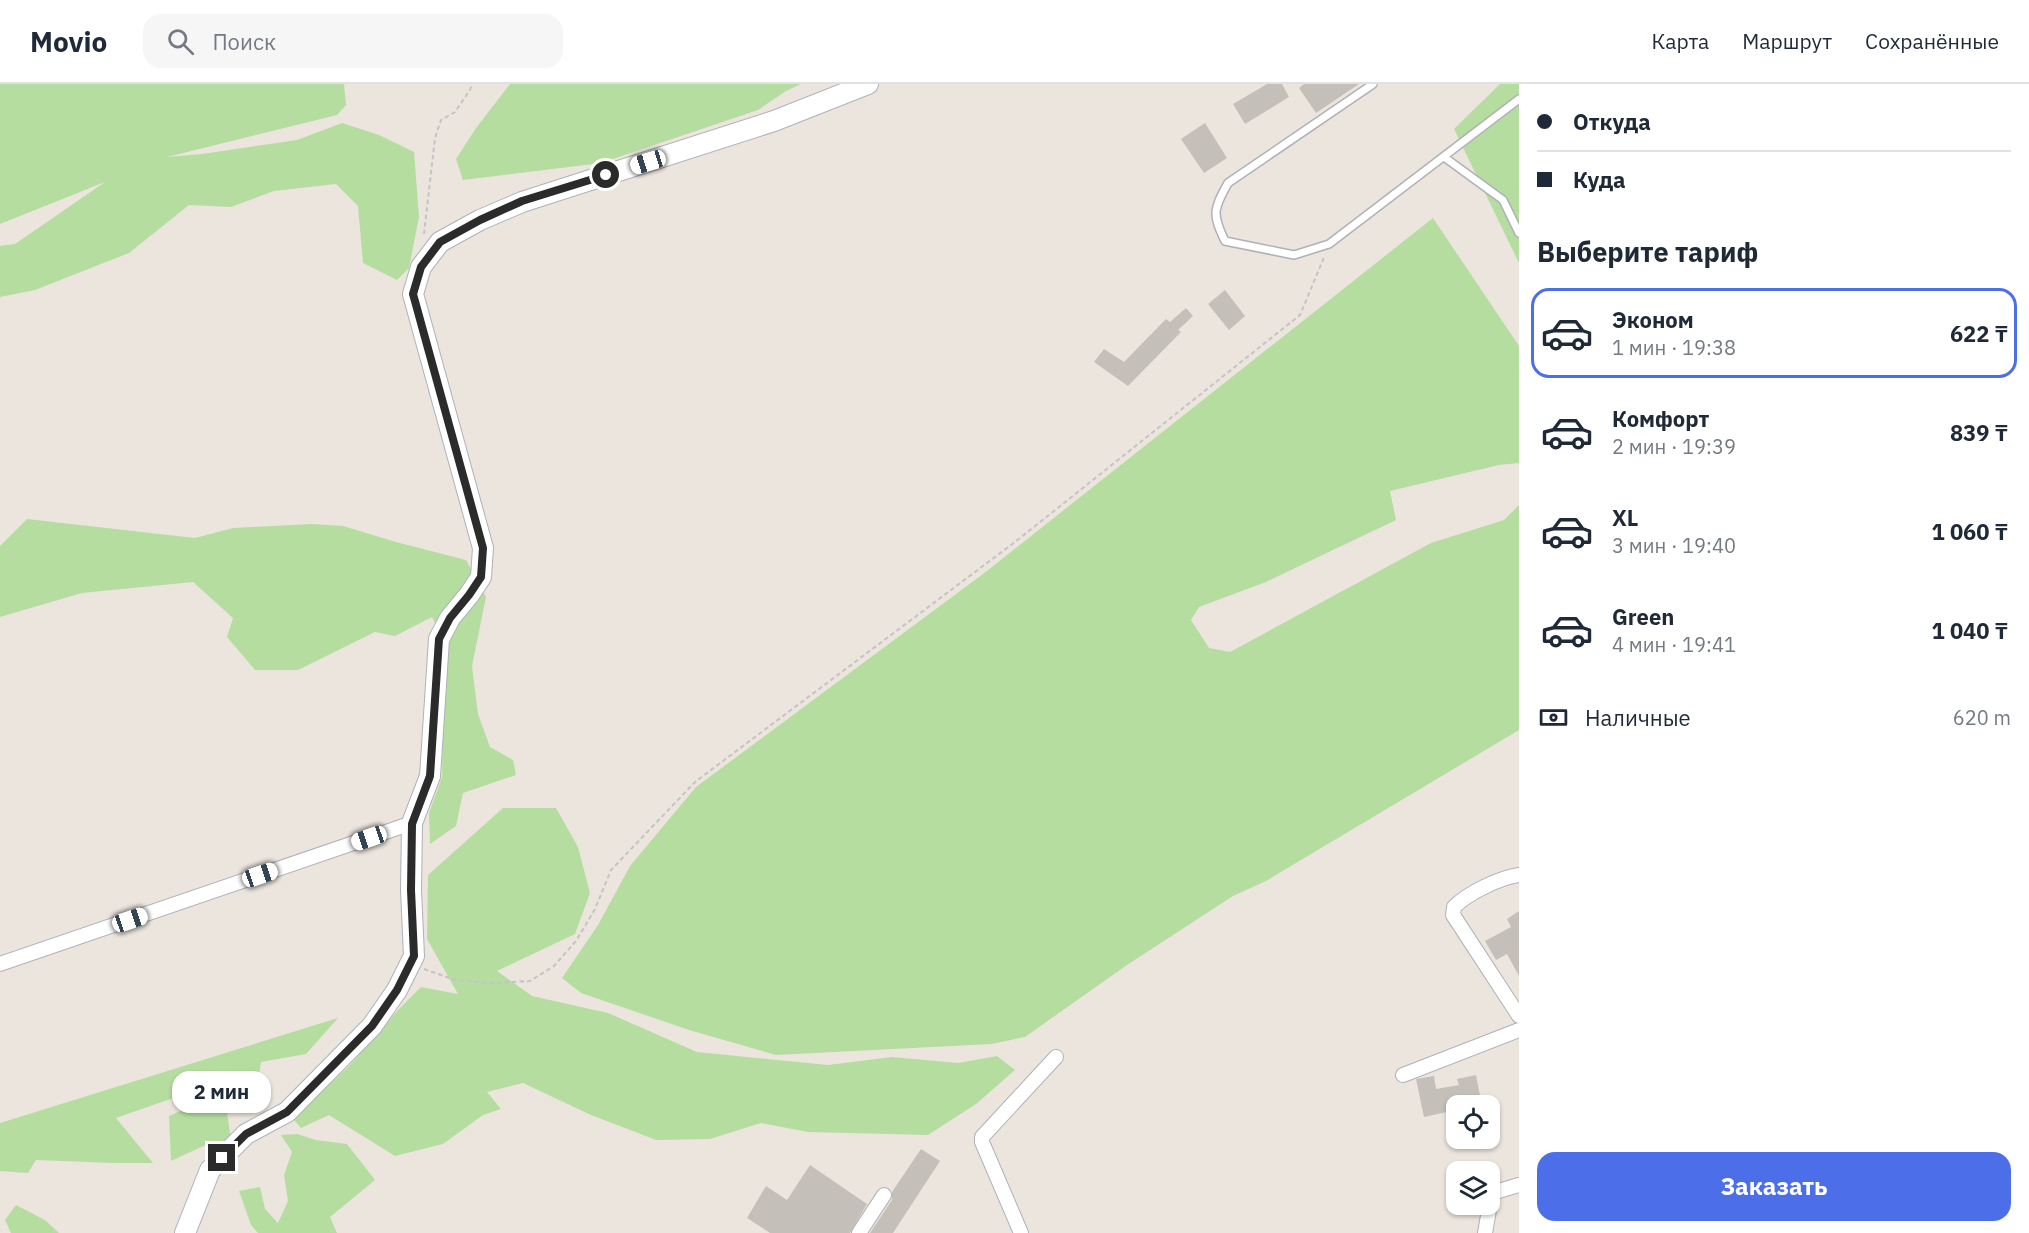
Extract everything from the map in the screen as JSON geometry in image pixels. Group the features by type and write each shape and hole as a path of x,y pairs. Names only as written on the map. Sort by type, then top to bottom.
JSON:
{"street":[{"path":"185,1233 210,1170 246,1134 287,1112 372,1026 397,990 414,956 411,890 412,824 430,776 439,639 450,618 481,577 483,548 413,294 421,267 440,242 522,201 774,122 868,84"},
{"path":"0,964 412,824"},
{"path":"1519,875 1508,876 1462,899 1454,907 1453,915 1519,1016"},
{"path":"1403,1076 1519,1030"},
{"path":"1021,1233 982,1142 982,1137 1056,1057"},
{"path":"1485,1233 1492,1193 1519,1185"},
{"path":"859,1233 884,1195"}],"lane":[{"path":"1373,84 1228,183 1217,204 1215,221 1225,241 1294,255 1329,244 1519,99"},
{"path":"1444,157 1503,200 1519,233"}],"path":[{"path":"421,267 435,138 441,120 455,112 472,84"},
{"path":"410,964 455,980 489,983 530,981 554,966 576,941 595,909 611,870 695,782 1015,542 1300,315 1329,244"}],"green space":[{"path":"0,84 344,84 346,105 337,115 167,157 297,140 342,123 379,135 414,152 419,217 409,268 397,280 363,263 358,206 336,184 274,191 231,207 189,205 129,253 35,290 0,297 0,246 15,244 105,182 0,224"},
{"path":"510,84 801,84 758,110 601,163 463,180 456,159 476,128"},
{"path":"1500,84 1519,84 1519,263 1454,129"},
{"path":"1433,218 1519,346 1519,463 1499,465 1390,491 1396,520 1266,582 1199,607 1191,620 1209,648 1230,652 1431,543 1504,520 1519,505 1519,730 1266,881 1233,896 1127,965 1025,1037 991,1044 776,1055 689,1030 581,993 562,978 598,925 630,866 696,787 983,574"},
{"path":"27,519 195,538 233,528 312,524 343,526 466,560 486,597 472,666 478,714 490,747 513,760 516,775 463,793 456,826 430,844 429,813 442,777 448,647 432,617 395,636 375,632 298,670 255,670 227,637 233,618 193,582 82,593 0,617 0,546"},
{"path":"503,808 556,808 578,847 590,893 575,934 497,971 532,996 608,1013 697,1052 828,1065 892,1057 958,1063 997,1056 1015,1070 976,1104 928,1135 808,1132 761,1123 710,1139 656,1140 591,1115 523,1083 487,1092 501,1109 483,1115 443,1144 395,1156 329,1115 301,1128 293,1119 350,1065 421,987 458,994 427,939 428,875"},
{"path":"338,1018 306,1054 261,1062 255,1098 225,1098 231,1140 210,1143 171,1161 169,1116 203,1101 241,1070 199,1089 116,1118 153,1163 36,1160 28,1173 0,1171 0,1123"},
{"path":"297,1134 316,1140 347,1144 375,1180 330,1217 337,1233 258,1233 251,1225 239,1191 260,1187 265,1209 278,1223 288,1201 284,1175 292,1152 281,1135"},
{"path":"16,1205 45,1220 59,1233 11,1233 5,1220"}],"building":[{"path":"1267,84 1282,84 1289,97 1245,124 1233,104"},
{"path":"1304,84 1359,84 1316,113 1299,88"},
{"path":"1205,123 1227,158 1204,173 1181,139"},
{"path":"1225,290 1245,316 1229,330 1208,304"},
{"path":"1186,308 1193,316 1178,330 1181,332 1128,386 1094,362 1104,349 1124,362 1166,319 1170,322"},
{"path":"1519,911 1519,976 1507,954 1496,960 1485,941 1511,927 1507,919"},
{"path":"1476,1075 1480,1095 1446,1095 1446,1112 1424,1117 1416,1079 1434,1076 1436,1089 1459,1085 1457,1079"},
{"path":"921,1149 940,1161 893,1233 870,1233 892,1200 892,1192"},
{"path":"810,1165 867,1204 850,1233 770,1233 747,1218 766,1186 787,1200"}],"route":[{"path":"222,1158 246,1134 287,1112 372,1026 397,990 414,956 411,890 412,824 430,776 439,639 450,618 481,577 483,548 413,294 421,267 440,242 480,220 522,201 606,175"}]}
